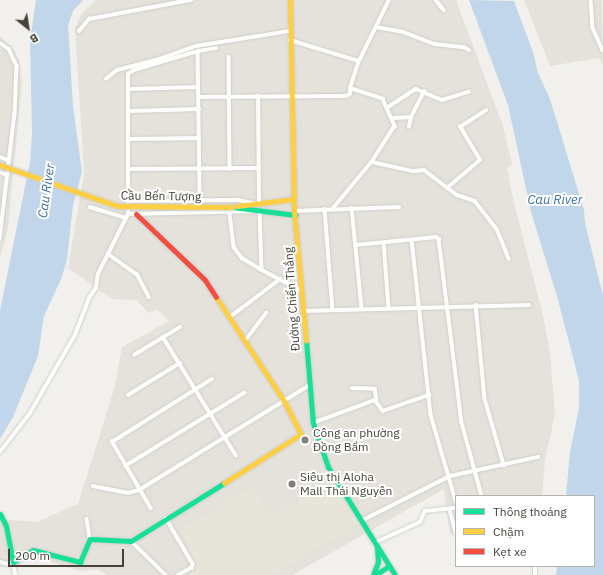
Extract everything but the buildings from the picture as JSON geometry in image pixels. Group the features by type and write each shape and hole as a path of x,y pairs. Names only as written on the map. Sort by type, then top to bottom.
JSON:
{"street":[{"path":"79,31 89,19 190,0"},
{"name":"Đường Chiến Thắng","path":"290,0 290,97 294,199 308,386 313,423 328,467 395,575"},
{"path":"198,97 346,96 350,94 350,88 359,61 389,0"},
{"path":"436,0 444,10"},
{"path":"591,0 593,28 603,50"},
{"path":"376,27 404,32 434,44 464,47 469,50"},
{"path":"106,79 117,70 160,59 196,46 290,31"},
{"path":"290,40 359,61"},
{"path":"0,44 8,49 17,66 15,113 8,160 0,239"},
{"path":"0,452 30,413 75,335 108,254 128,214 130,111 128,78 130,71 198,51 216,48"},
{"path":"198,51 200,200"},
{"path":"229,56 230,169"},
{"path":"129,89 198,87"},
{"path":"333,209 372,162 395,126 394,118 383,99 350,88"},
{"path":"388,107 411,91 424,91 442,100 469,92"},
{"path":"409,127 411,117 424,91"},
{"path":"258,96 259,204"},
{"path":"130,111 199,109"},
{"path":"447,188 480,160 460,127 486,110"},
{"path":"394,118 411,117"},
{"path":"130,139 199,138"},
{"path":"0,157 8,160"},
{"path":"372,162 413,171 424,170 447,188 478,203 497,229 509,259"},
{"name":"Cầu Bến Tượng","path":"0,165 117,206 232,207"},
{"path":"130,169 258,168"},
{"path":"0,172 7,175"},
{"path":"232,207 294,199"},
{"path":"129,201 238,200 259,204"},
{"path":"232,207 260,211 295,213 325,209 399,207"},
{"path":"90,208 125,218"},
{"path":"352,208 362,309"},
{"path":"325,209 333,310"},
{"path":"128,214 230,214 260,211"},
{"path":"260,211 262,270"},
{"path":"90,539 131,541 166,518 299,438 300,430 284,401 205,280 136,214"},
{"path":"230,214 234,247 242,258 302,291"},
{"path":"356,245 436,237 438,239 462,423 482,495"},
{"path":"412,240 429,395 439,448 450,476 455,497"},
{"path":"384,243 390,308"},
{"path":"108,254 137,274 149,297"},
{"path":"230,317 280,279"},
{"path":"303,311 476,305 528,305"},
{"path":"476,305 485,399 504,465"},
{"path":"245,341 266,313"},
{"path":"134,355 180,327"},
{"path":"163,337 236,455"},
{"path":"128,395 180,363"},
{"path":"150,509 113,446 113,439 212,379"},
{"path":"93,486 128,493 140,490 308,386"},
{"path":"352,388 375,389 377,400 383,411 429,395"},
{"path":"124,466 244,393"},
{"path":"313,423 377,400"},
{"path":"361,521 450,476 538,457"},
{"path":"374,575 378,562 376,545 420,522 424,510 450,510 455,508"},
{"path":"450,510 455,529"},
{"path":"0,514 6,526 16,575"},
{"path":"166,518 193,564 192,568 179,575"},
{"path":"0,562 9,564 33,550 80,562 90,539 87,519"},
{"path":"131,541 166,575"},
{"path":"374,575 389,566"}],"shaded area":[{"path":"96,0 456,0 503,126 512,165 507,168 514,203 543,315 550,354 555,414 545,461 542,495 455,495 455,533 450,534 444,489 292,575 107,575 97,569 80,571 31,556 20,565 0,566 0,519 37,522 78,504 115,386 122,347 169,321 158,310 148,313 137,300 112,299 68,268 84,173 75,27 82,13"},
{"path":"524,0 602,0 603,65 599,58 550,66"},
{"path":"0,36 14,50 19,60 22,82 8,228 0,258"},
{"path":"331,482 358,524 272,575 189,575 193,551 180,529 253,487 270,518"}],"water":[{"name":"Cau River","path":"36,0 83,0 73,11 68,25 73,106 82,172 73,205 67,260 61,279 44,316 38,356 13,417 0,439 0,311 30,162 32,132 30,41"},
{"name":"Cau River","path":"469,0 514,1 533,52 538,73 550,99 584,210 585,223 603,296 603,575 556,575 557,567 595,567 595,495 566,495 570,452 579,408 579,381 557,296 531,212 508,105"}],"traffic: fast":[{"path":"232,207 295,215"},
{"path":"306,340 313,423 328,467 395,575"},
{"path":"0,514 6,526 13,562 33,550 80,562 90,539 131,541 224,483"},
{"path":"373,575 378,562 377,548"},
{"path":"375,575 389,566"}],"traffic: slow":[{"path":"290,0 294,211 306,340"},
{"path":"0,165 117,206 232,207"},
{"path":"237,206 294,199"},
{"path":"216,297 284,401 301,434 224,483"}],"traffic: jam":[{"path":"136,214 205,280 216,297"}],"place":[{"name":"Công an phường Đồng Bẩm","path":"305,440"},
{"name":"Siêu thị Aloha Mall Thái Nguyên","path":"292,484"}]}
